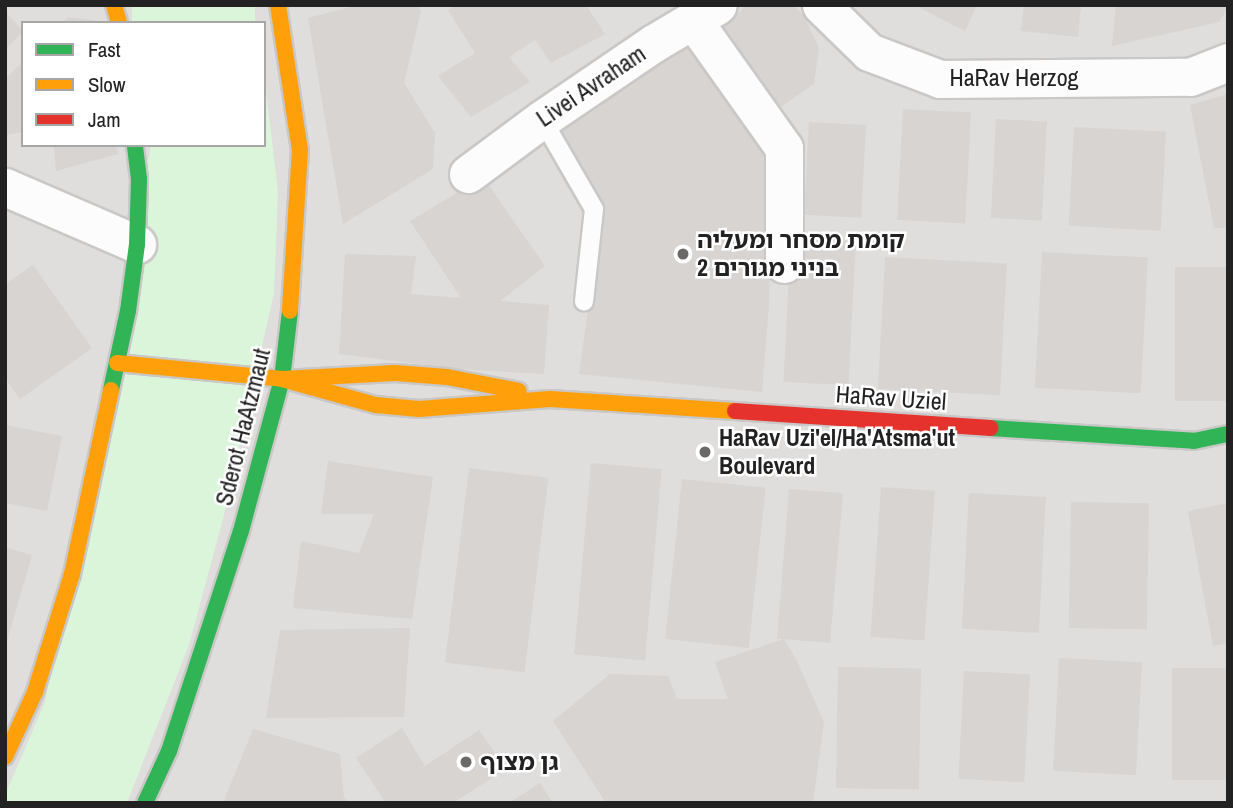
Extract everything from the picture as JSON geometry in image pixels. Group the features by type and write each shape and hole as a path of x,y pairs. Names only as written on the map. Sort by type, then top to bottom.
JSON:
{"main road":[{"name":"Sderot HaAtzmaut","path":"145,803 169,751 204,650 241,531 282,379 289,330 300,150 278,5"},
{"path":"5,757 34,692 72,574 117,363 137,244 139,179 135,147"},
{"name":"HaRav Uziel","path":"117,363 282,379 395,373 495,385 550,399"},
{"name":"HaRav Uziel","path":"282,379 376,405 419,409 475,407 550,399 1194,441 1228,434"}],"street":[{"name":"HaRav Herzog","path":"821,5 869,52 940,79 1190,77 1228,62"},
{"name":"Livei Avraham","path":"468,174 542,119 706,13"},
{"path":"706,13 784,148 784,264"},
{"path":"5,187 137,244"}],"lane":[{"path":"542,119 594,209 584,301"}],"shaded area":[{"path":"5,5 1228,5 1228,803 5,803"}],"green space":[{"path":"132,5 255,5 255,21 132,21"},
{"path":"266,91 278,192 274,293 223,519 189,645 127,803 5,803 5,795 45,702 151,147 266,147"}],"building":[{"path":"358,5 417,5 421,11 404,83 435,133 433,169 343,224 308,18"},
{"path":"455,5 586,5 605,34 551,63 535,40 509,57 530,82 471,117 438,76 475,53 448,10"},
{"path":"746,5 793,5 804,16 819,48 814,84 774,112 718,35"},
{"path":"914,5 977,5 965,31"},
{"path":"1024,5 1081,5 1078,37 1021,31"},
{"path":"1116,5 1228,7 1219,22 1112,46"},
{"path":"5,11 21,29 21,33 5,50"},
{"path":"68,17 99,21 64,21"},
{"name":"קומת מסחר ומעליה 2 בניני מגורים","path":"682,27 773,152 769,304 762,392 579,374 603,204 551,112"},
{"path":"21,64 21,132 5,135 5,79"},
{"path":"1228,94 1228,228 1214,228 1190,105"},
{"path":"903,109 971,113 965,223 897,220"},
{"path":"996,119 1047,122 1042,221 991,218"},
{"path":"809,122 866,125 861,218 804,215"},
{"path":"1074,127 1166,132 1161,231 1069,226"},
{"path":"54,147 116,147 118,154 56,171"},
{"path":"483,177 545,266 500,301 549,305 544,374 459,369 339,354 345,254 416,256 411,294 461,298 410,221"},
{"path":"791,238 856,241 848,385 783,382"},
{"path":"1042,252 1148,258 1141,393 1035,388"},
{"path":"885,257 1007,263 1000,395 878,389"},
{"path":"33,265 92,348 20,399 5,378 5,284"},
{"path":"1175,267 1228,267 1228,401 1175,401"},
{"path":"5,425 62,436 47,511 5,503"},
{"path":"328,461 433,477 412,619 293,608 301,541 359,553 374,514 321,514"},
{"path":"591,463 662,469 645,660 574,654"},
{"path":"469,468 548,478 525,672 445,663"},
{"path":"682,479 766,488 749,648 665,639"},
{"path":"881,487 935,491 924,640 871,637"},
{"path":"789,489 843,493 830,643 777,639"},
{"path":"969,493 1046,497 1039,633 962,629"},
{"path":"1071,502 1149,503 1147,629 1069,628"},
{"path":"1228,503 1228,643 1213,646 1188,511"},
{"path":"5,547 32,555 6,644 5,644"},
{"path":"410,628 404,717 266,718 280,630"},
{"path":"784,639 796,659 824,722 813,803 606,803 553,721 610,674 668,676 677,699 728,699 715,662"},
{"path":"1059,658 1142,662 1136,775 1053,771"},
{"path":"838,667 921,668 919,789 836,788"},
{"path":"1172,668 1228,668 1228,780 1172,780"},
{"path":"964,671 1030,674 1024,782 958,779"},
{"name":"גן מצוף","path":"402,728 425,766 479,730 506,769 453,803 386,803 356,758"},
{"path":"253,729 340,754 344,798 351,803 223,803"},
{"path":"540,783 553,803 509,803"}],"traffic: fast":[{"path":"111,390 128,311 137,244 139,179 135,147"},
{"path":"145,803 169,751 241,531 282,379 290,311"},
{"path":"990,428 1194,441 1228,434"}],"traffic: slow":[{"path":"114,5 118,21"},
{"path":"278,5 300,150 290,311"},
{"path":"117,363 282,379 395,373 447,377 519,391"},
{"path":"282,379 376,405 419,409 550,399 735,411"},
{"path":"5,757 35,692 72,574 111,390"}],"traffic: jam":[{"path":"735,411 990,428"}],"place":[{"name":"קומת מסחר ומעליה 2 בניני מגורים","path":"683,254"},
{"name":"HaRav Uzi'el/Ha'Atsma'ut Boulevard","path":"705,452"},
{"name":"גן מצוף","path":"466,762"}]}
